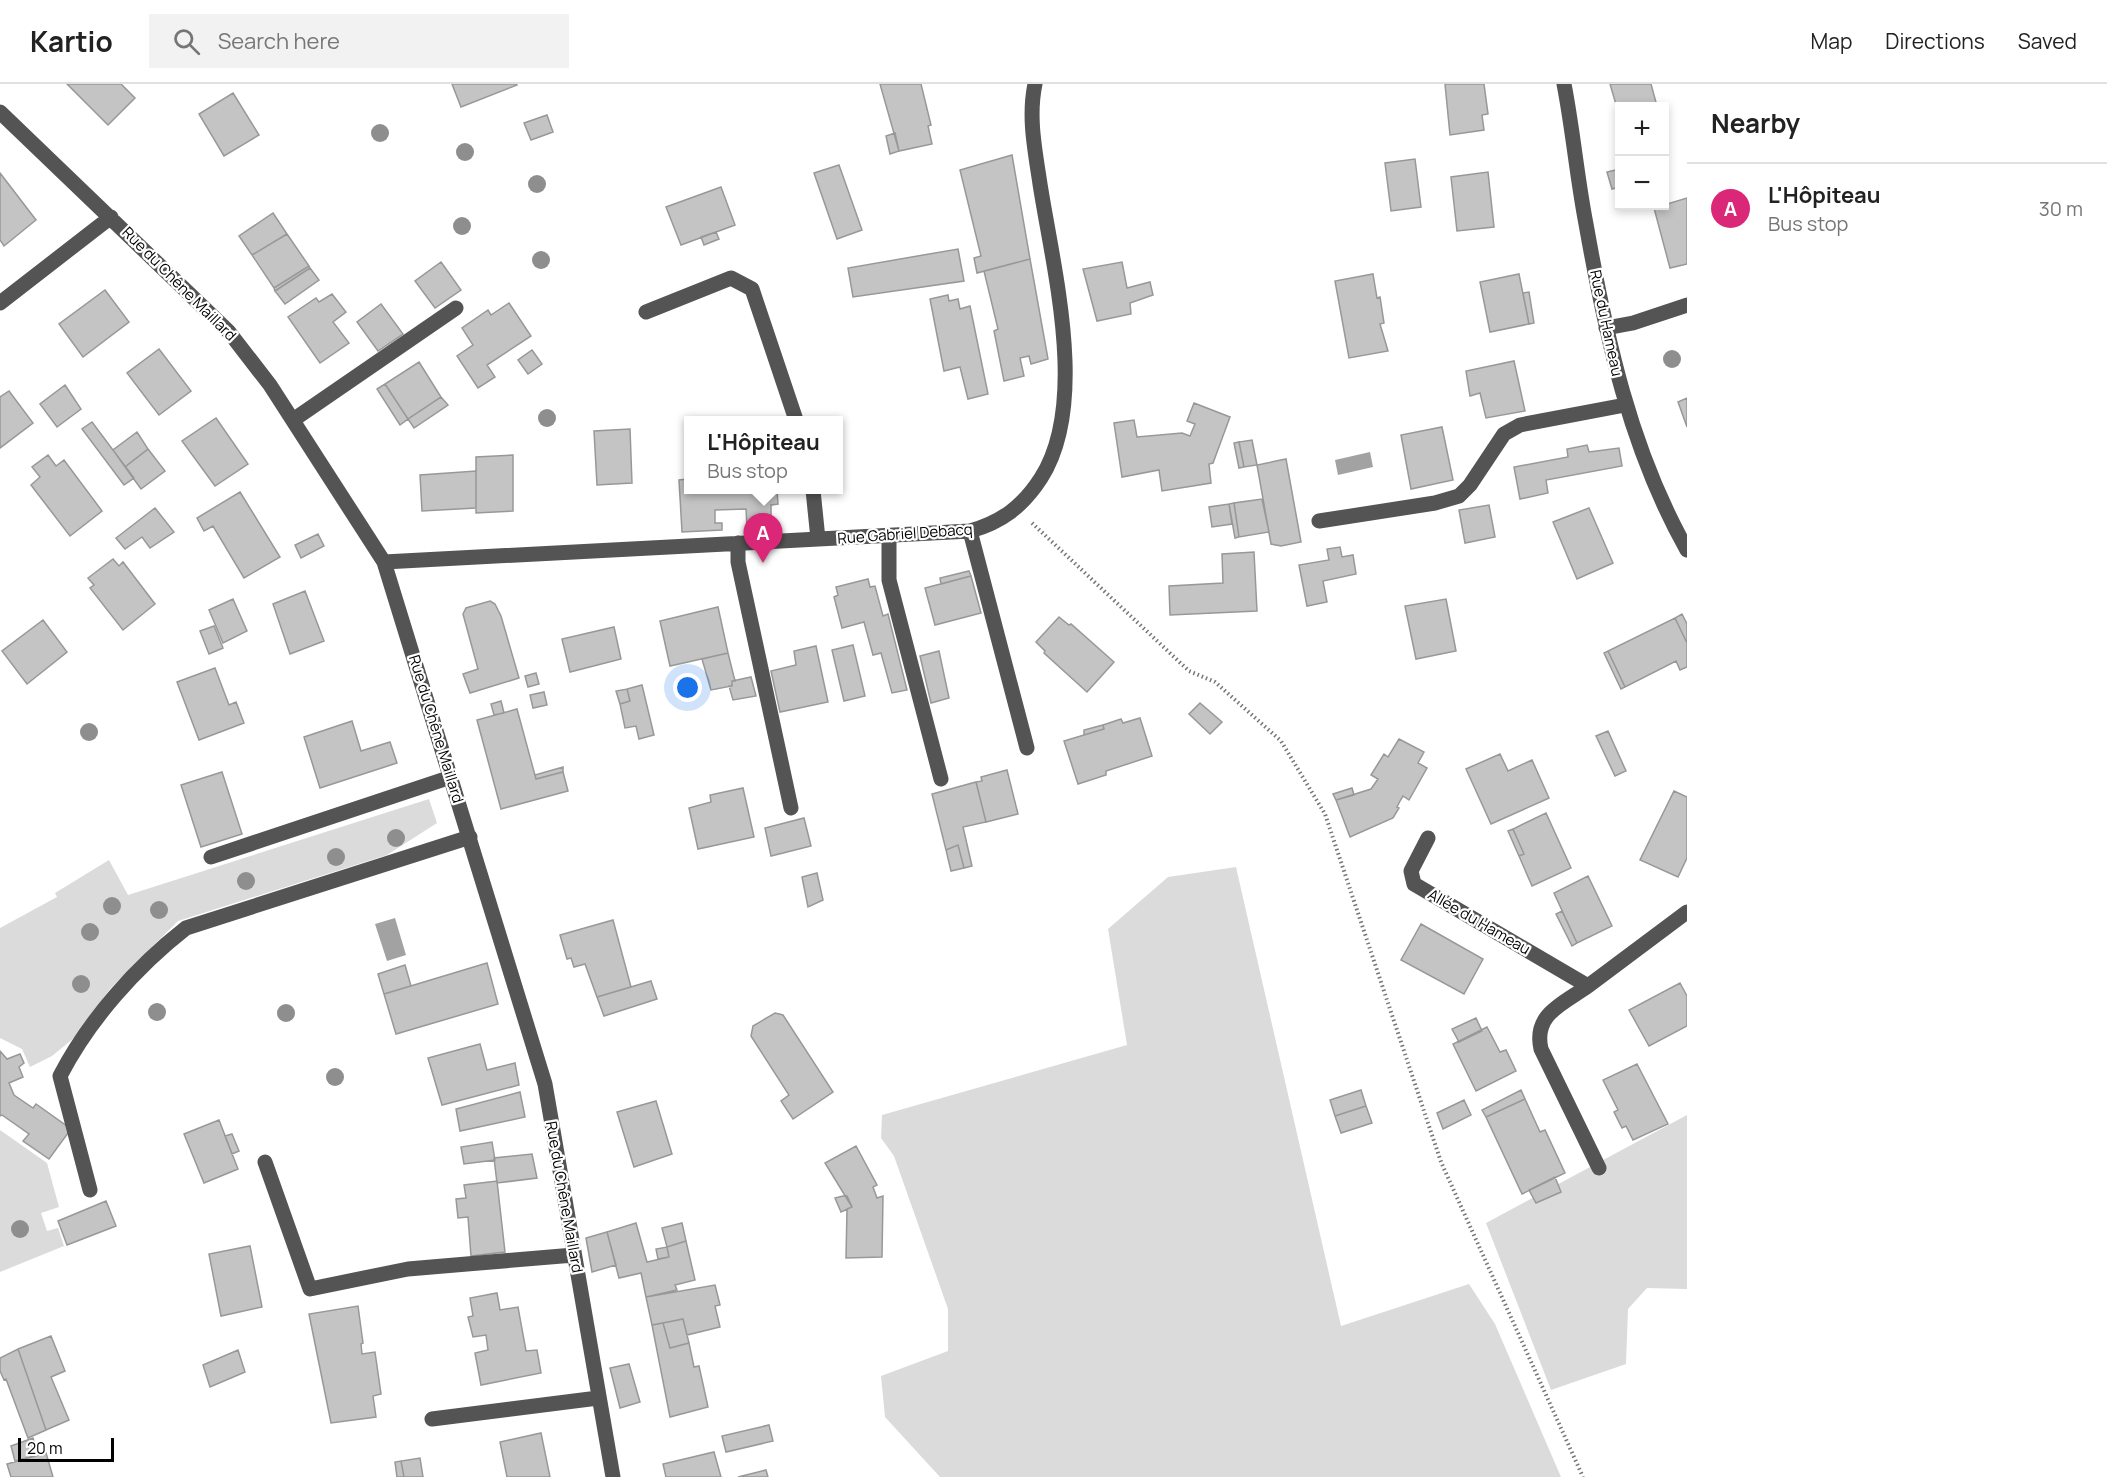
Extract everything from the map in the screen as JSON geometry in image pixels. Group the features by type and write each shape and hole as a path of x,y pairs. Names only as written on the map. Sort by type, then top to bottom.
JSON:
{"street":[{"name":"Rue Gabriel Debacq","path":"384,562 970,531 1001,520 1018,508 1033,491 1056,450 1067,377 1057,291 1032,132 1035,84"},
{"name":"Rue du Hameau","path":"1564,84 1586,224 1606,328 1625,405 1653,483 1687,550"},
{"name":"Rue du Chêne Maillard","path":"0,112 229,332 270,385 384,562 545,1084 613,1477"},
{"path":"0,303 111,217"},
{"path":"646,312 731,278 752,289 795,416"},
{"path":"1606,328 1687,305"},
{"path":"293,420 456,308"},
{"path":"1319,521 1435,503 1458,496 1470,485 1504,434 1520,425 1625,405"},
{"path":"814,494 819,540"},
{"path":"970,531 1027,748"},
{"path":"889,537 889,580 941,779"},
{"path":"738,543 738,562 791,808"},
{"path":"211,857 451,777"},
{"path":"90,1190 60,1077 101,1013 123,986 174,937 186,928 470,837"},
{"name":"Allée du Hameau","path":"1428,838 1411,871 1414,884 1588,986"},
{"path":"1599,1168 1541,1049 1538,1034 1544,1018 1687,912"},
{"path":"264,1161 310,1289 408,1269 574,1255"},
{"path":"432,1419 598,1398"}],"path":[{"path":"1018,508 1050,542 1189,671 1215,682 1281,741 1325,814 1441,1162 1583,1477"}],"shaded area":[{"path":"1370,452 1373,467 1338,475 1335,460"},
{"path":"429,799 437,823 387,855 178,921 109,990 80,1033 52,1056 30,1067 22,1049 0,1038 0,928 57,897 55,893 109,860 128,895"},
{"path":"1236,867 1341,1326 1469,1284 1495,1324 1561,1477 940,1477 885,1417 881,1376 948,1351 948,1309 894,1156 881,1138 882,1115 1127,1045 1108,929 1168,877"},
{"path":"395,918 406,955 387,961 375,924"},
{"path":"1687,1115 1687,1289 1647,1288 1628,1309 1626,1364 1551,1390 1486,1223"},
{"path":"0,1130 47,1163 59,1207 41,1213 47,1231 58,1228 64,1246 0,1272"}],"building":[{"path":"67,84 121,84 135,98 108,125"},
{"path":"452,84 516,84 517,85 461,107"},
{"path":"880,84 921,84 931,125 928,126 932,144 899,151"},
{"path":"1445,84 1484,84 1488,114 1482,115 1484,130 1450,135"},
{"path":"1610,84 1651,84 1656,102 1615,102"},
{"path":"233,93 259,135 224,156 199,114"},
{"path":"547,115 553,132 531,140 524,123"},
{"path":"895,133 899,151 890,154 886,136"},
{"path":"1012,155 1030,259 977,273 974,258 981,256 960,170"},
{"path":"1415,159 1421,207 1391,211 1385,163"},
{"path":"839,165 862,230 837,239 814,173"},
{"path":"1615,170 1615,188 1612,189 1607,172"},
{"path":"1488,172 1494,227 1457,231 1451,177"},
{"path":"0,173 36,220 4,246 0,240"},
{"path":"721,187 735,225 681,245 666,207"},
{"path":"1687,198 1687,264 1670,268 1655,210 1669,210 1669,203"},
{"path":"273,213 287,234 252,255 239,236"},
{"path":"716,232 719,239 704,245 701,237"},
{"path":"287,234 309,266 274,288 252,255"},
{"path":"958,249 964,281 853,297 848,268"},
{"path":"1030,259 1048,359 1031,364 1029,356 1020,358 1024,376 1004,381 994,331 998,329 984,271"},
{"path":"441,262 461,290 435,308 415,281"},
{"path":"1122,262 1127,288 1150,282 1153,295 1130,303 1131,314 1097,321 1083,269"},
{"path":"309,266 310,268 275,291 274,288"},
{"path":"310,268 319,280 285,304 275,291"},
{"path":"1373,274 1384,323 1380,324 1388,351 1349,358 1335,281"},
{"path":"1519,274 1529,324 1490,332 1480,282"},
{"path":"105,290 129,322 83,357 59,324"},
{"path":"1529,292 1534,323 1529,324 1523,293"},
{"path":"332,294 346,312 333,322 349,343 320,363 288,317 316,298 319,302"},
{"path":"948,295 949,301 958,299 960,309 970,306 988,394 968,399 960,367 944,371 930,299"},
{"path":"509,303 531,336 487,365 495,377 478,388 457,356 473,345 462,328 488,310 491,315"},
{"path":"381,304 403,334 378,351 357,322"},
{"path":"159,349 191,391 159,415 127,373"},
{"path":"532,350 542,364 528,374 518,360"},
{"path":"1514,361 1525,411 1486,418 1480,393 1470,396 1466,371"},
{"path":"419,362 441,397 408,419 385,384"},
{"path":"385,384 408,419 400,425 377,389"},
{"path":"65,385 81,409 57,427 40,404"},
{"path":"9,391 33,423 0,448 0,397"},
{"path":"441,397 448,405 414,428 408,419"},
{"path":"1687,398 1687,427 1678,402"},
{"path":"1194,403 1230,417 1213,463 1209,464 1211,483 1162,491 1159,470 1122,477 1114,423 1134,420 1137,437 1182,433 1190,436 1195,424 1187,421"},
{"path":"216,418 248,464 215,486 182,441"},
{"path":"92,422 134,478 124,485 82,429"},
{"path":"1442,427 1453,480 1411,489 1401,435"},
{"path":"630,429 632,483 597,485 594,431"},
{"path":"137,432 148,449 125,467 113,450"},
{"path":"1252,440 1257,465 1244,467 1239,442"},
{"path":"1239,442 1244,467 1239,468 1234,443"},
{"path":"1587,445 1589,452 1619,448 1622,466 1546,480 1548,493 1520,499 1514,467 1568,457 1567,449"},
{"path":"148,449 165,471 141,489 125,467"},
{"path":"48,455 56,466 64,460 102,511 70,536 31,485 40,477 32,467"},
{"path":"513,455 513,511 476,513 476,457"},
{"path":"1286,459 1301,542 1281,546 1271,544 1257,465"},
{"path":"476,471 476,508 422,511 420,475"},
{"path":"684,479 684,494 777,494 778,504 771,505 771,522 765,522 765,527 747,528 746,509 715,510 715,523 722,523 722,530 682,532 679,480"},
{"path":"240,492 280,557 244,578 213,526 204,531 197,518"},
{"path":"1262,499 1269,532 1239,537 1234,503"},
{"path":"1234,503 1239,537 1235,538 1229,504"},
{"path":"1229,504 1232,524 1212,527 1209,507"},
{"path":"1489,505 1495,537 1465,543 1459,510"},
{"path":"155,508 174,532 150,548 142,537 125,549 116,538"},
{"path":"1589,508 1613,563 1577,579 1553,522"},
{"path":"318,534 324,546 301,558 295,545"},
{"path":"1340,547 1342,557 1353,555 1356,574 1323,581 1327,602 1307,606 1299,565 1329,560 1327,549"},
{"path":"1254,552 1257,611 1170,615 1169,586 1223,583 1222,554"},
{"path":"113,559 119,566 123,562 155,604 123,630 90,588 94,585 88,578"},
{"path":"969,571 971,576 941,584 940,578"},
{"path":"971,576 981,613 935,625 925,588"},
{"path":"868,579 870,587 875,586 883,616 888,614 907,690 892,693 881,653 873,655 864,622 842,628 834,597 838,595 836,587"},
{"path":"305,591 324,641 290,654 273,604"},
{"path":"233,599 247,631 223,643 209,610"},
{"path":"1446,599 1456,651 1416,659 1405,606"},
{"path":"490,601 495,604 501,616 519,678 470,693 463,674 478,669 463,614 466,608"},
{"path":"718,607 728,653 670,666 660,621"},
{"path":"1682,614 1687,624 1687,643 1675,618"},
{"path":"1059,617 1069,625 1071,624 1114,662 1087,692 1044,653 1045,651 1036,642"},
{"path":"1675,618 1687,643 1687,667 1680,670 1676,661 1625,687 1608,651"},
{"path":"43,620 67,652 27,684 2,651"},
{"path":"214,626 223,648 209,654 200,631"},
{"path":"614,627 621,659 570,672 562,639"},
{"path":"853,645 865,696 844,701 832,650"},
{"path":"816,646 828,702 780,712 771,671 796,665 794,651"},
{"path":"939,651 949,698 931,703 920,656"},
{"path":"1608,651 1625,687 1621,689 1604,653"},
{"path":"728,653 735,681 732,681 732,686 711,690 702,659"},
{"path":"215,668 229,705 236,702 244,723 199,740 177,682"},
{"path":"536,673 539,684 528,687 525,676"},
{"path":"751,677 756,696 733,700 729,686 732,686 732,681"},
{"path":"642,685 654,735 639,739 636,726 625,728 620,704 630,701 627,689"},
{"path":"627,689 630,701 620,704 616,691"},
{"path":"544,692 547,705 533,708 530,695"},
{"path":"501,701 504,713 494,715 491,704"},
{"path":"1200,703 1222,722 1210,734 1189,714"},
{"path":"517,709 536,779 563,772 568,791 501,809 477,720"},
{"path":"1140,718 1152,756 1106,771 1106,775 1078,784 1064,741 1104,729 1103,725 1121,719 1123,723"},
{"path":"352,721 361,751 390,742 397,763 320,788 304,737"},
{"path":"1103,725 1104,729 1084,735 1084,730"},
{"path":"1608,731 1626,771 1615,776 1596,736"},
{"path":"1399,739 1424,752 1418,763 1427,768 1409,800 1403,796 1393,818 1350,837 1336,800 1371,789 1378,779 1371,775 1384,754 1388,757"},
{"path":"1500,754 1508,771 1532,760 1549,798 1491,824 1466,769"},
{"path":"563,767 563,772 536,779 535,775"},
{"path":"1007,770 1018,814 986,822 976,782 982,781 981,777"},
{"path":"222,772 242,834 201,847 181,785"},
{"path":"976,782 986,822 963,827 972,866 964,868 958,845 946,850 932,794"},
{"path":"743,788 754,837 698,849 689,808 711,802 710,795"},
{"path":"1352,788 1354,795 1336,800 1333,794"},
{"path":"1674,791 1687,797 1687,858 1678,877 1640,860"},
{"path":"1546,813 1571,868 1532,886 1519,856 1524,854 1513,829"},
{"path":"804,818 811,846 771,856 765,828"},
{"path":"1513,829 1524,854 1519,856 1508,831"},
{"path":"958,845 964,868 951,871 946,850"},
{"path":"817,873 823,900 808,907 802,877"},
{"path":"1588,876 1612,926 1577,943 1554,893"},
{"path":"1562,911 1577,943 1572,946 1556,914"},
{"path":"613,920 631,987 597,997 585,964 574,967 571,958 567,959 560,935"},
{"path":"1421,924 1483,959 1464,994 1401,960"},
{"path":"487,963 498,1004 396,1034 384,994"},
{"path":"405,965 411,986 384,994 378,974"},
{"path":"651,981 657,999 604,1016 597,997"},
{"path":"1680,983 1687,996 1687,1026 1649,1046 1629,1010"},
{"path":"775,1013 783,1015 833,1092 793,1119 781,1101 789,1095 751,1036 753,1026"},
{"path":"1476,1018 1482,1031 1459,1042 1452,1029"},
{"path":"1487,1027 1500,1052 1506,1050 1516,1071 1476,1091 1453,1044"},
{"path":"480,1044 487,1070 515,1063 519,1085 442,1105 428,1058"},
{"path":"0,1051 7,1059 20,1054 24,1063 19,1067 23,1077 9,1083 14,1095 33,1108 36,1104 71,1129 49,1159 23,1141 29,1134 2,1115 0,1116"},
{"path":"1637,1064 1668,1124 1633,1140 1626,1126 1622,1128 1614,1112 1618,1110 1603,1080"},
{"path":"1361,1090 1366,1106 1335,1116 1330,1100"},
{"path":"1521,1090 1525,1099 1486,1117 1482,1110"},
{"path":"520,1092 525,1117 460,1131 456,1109"},
{"path":"1525,1099 1540,1132 1545,1130 1565,1173 1522,1194 1486,1117"},
{"path":"1464,1100 1471,1115 1443,1129 1437,1113"},
{"path":"656,1101 672,1154 634,1167 617,1112"},
{"path":"1366,1106 1372,1123 1341,1133 1335,1116"},
{"path":"219,1120 238,1169 204,1183 184,1134"},
{"path":"232,1134 239,1151 232,1154 225,1136"},
{"path":"492,1142 495,1160 464,1164 461,1147"},
{"path":"856,1146 877,1185 873,1187 877,1198 883,1196 882,1257 846,1258 847,1209 852,1207 825,1163"},
{"path":"532,1154 537,1178 497,1183 494,1158"},
{"path":"1555,1177 1561,1192 1536,1203 1529,1190"},
{"path":"497,1181 505,1252 471,1256 468,1217 458,1218 456,1199 466,1198 464,1185"},
{"path":"847,1196 852,1207 841,1212 835,1198"},
{"path":"106,1201 116,1226 67,1245 58,1221"},
{"path":"636,1223 647,1262 669,1257 667,1247 686,1241 695,1280 675,1285 677,1290 646,1297 641,1273 619,1278 607,1232"},
{"path":"682,1223 686,1241 667,1247 662,1228"},
{"path":"607,1232 616,1265 592,1272 586,1238"},
{"path":"250,1246 262,1307 221,1316 209,1254"},
{"path":"667,1247 669,1257 658,1259 656,1249"},
{"path":"715,1285 720,1305 715,1306 720,1327 687,1335 683,1319 652,1325 646,1297"},
{"path":"497,1293 500,1310 518,1307 526,1351 537,1350 541,1373 481,1385 475,1353 488,1350 486,1335 473,1337 468,1317 473,1316 470,1298"},
{"path":"358,1306 363,1343 361,1344 362,1354 375,1352 381,1394 373,1396 376,1417 331,1423 309,1314"},
{"path":"683,1319 689,1343 670,1348 663,1323"},
{"path":"663,1323 670,1348 689,1343 694,1367 699,1366 708,1407 670,1417 652,1325"},
{"path":"51,1336 65,1371 51,1377 69,1420 46,1430 18,1349"},
{"path":"18,1349 46,1430 28,1438 6,1379 4,1380 0,1371 0,1358"},
{"path":"238,1350 245,1372 210,1387 203,1365"},
{"path":"629,1364 640,1402 620,1408 610,1368"},
{"path":"769,1425 773,1441 726,1452 722,1436"},
{"path":"541,1433 550,1477 507,1477 500,1442"},
{"path":"33,1438 38,1455 15,1461 11,1446"},
{"path":"714,1452 721,1477 666,1477 663,1464"},
{"path":"46,1453 53,1477 11,1477 7,1464"},
{"path":"420,1458 423,1477 404,1477 401,1461"},
{"path":"401,1461 404,1477 397,1477 395,1462"},
{"path":"766,1470 768,1477 738,1477"}],"place":[{"name":"L'Hôpiteau","path":"763,563"}]}
